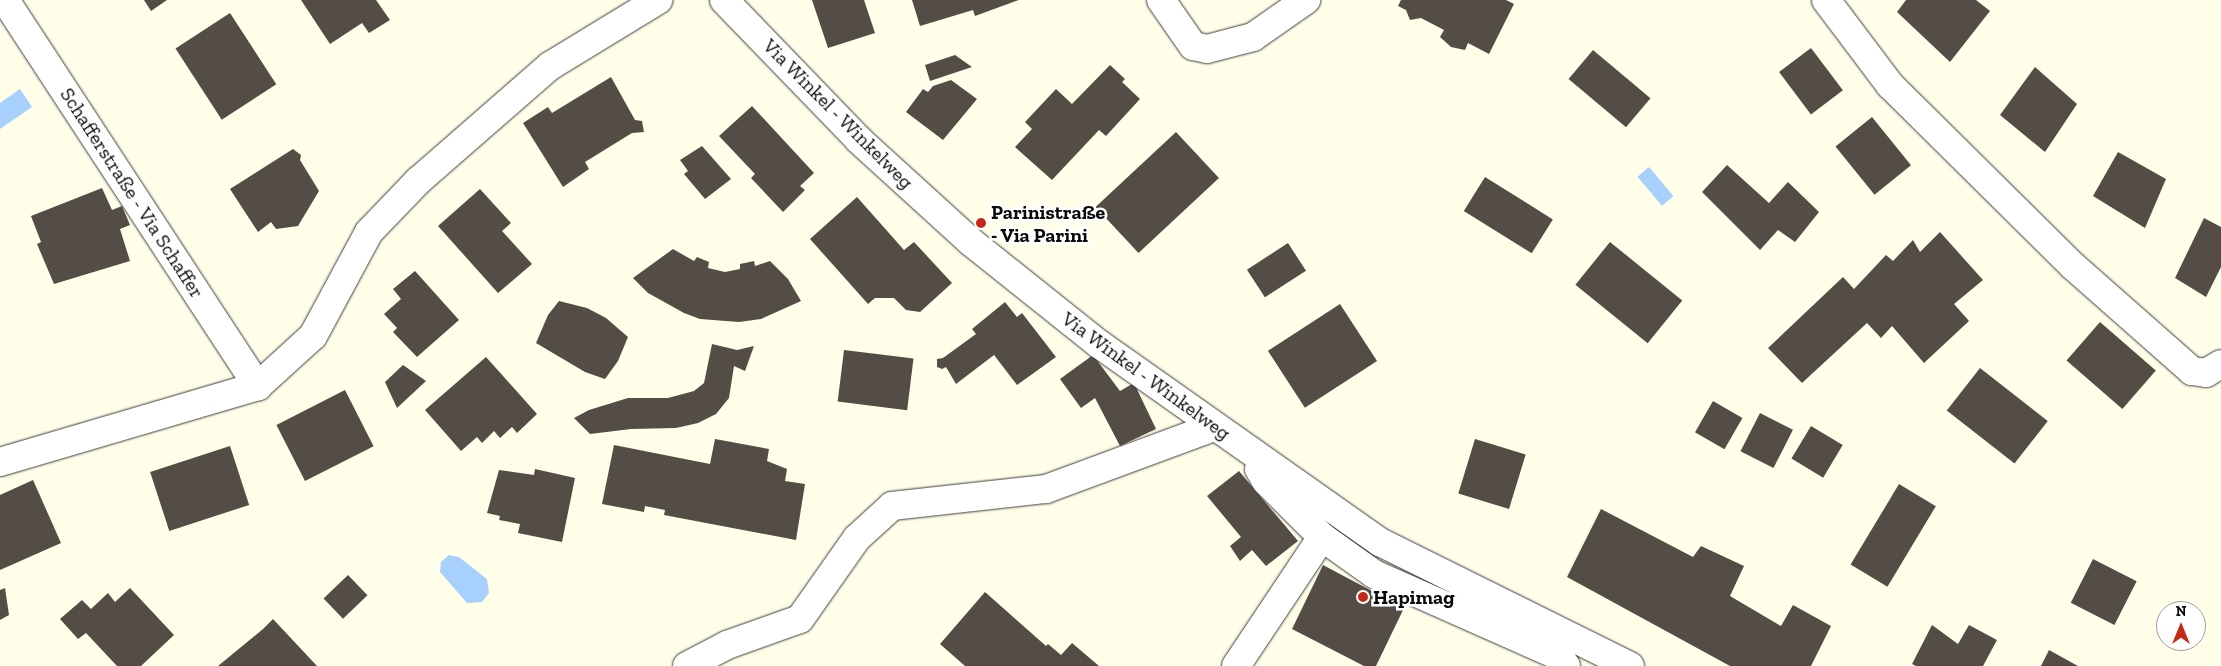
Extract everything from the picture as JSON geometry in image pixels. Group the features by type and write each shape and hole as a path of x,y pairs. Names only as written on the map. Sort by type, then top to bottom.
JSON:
{"street":[{"name":"Schafferstraße - Via Schaffer","path":"5,0 258,386"},
{"path":"0,462 258,386 313,336 369,232 418,181 550,66 658,0"},
{"name":"Via Winkel - Winkelweg","path":"724,0 859,140 971,242 1099,344 1214,427 1380,542 1630,666"},
{"path":"1161,0 1193,46 1207,49 1253,37 1306,0"},
{"path":"1826,0 1890,85 2073,266 2192,371 2206,373 2221,364"},
{"path":"687,666 727,645 800,618 857,538 892,506 1046,489 1214,427"},
{"path":"1246,449 1266,481 1322,537 1374,574 1559,656 1566,666"},
{"path":"1236,666 1322,537"}],"water":[{"path":"20,89 32,107 0,129 0,103"},
{"path":"1649,167 1673,196 1662,206 1638,177"},
{"path":"449,555 459,557 487,579 489,593 482,602 467,603 440,572 441,562"}],"building":[{"path":"144,0 167,0 151,11"},
{"path":"301,0 376,0 390,20 369,33 362,23 330,44"},
{"path":"812,0 864,0 875,33 828,48"},
{"path":"912,0 1019,0 975,16 973,10 920,26"},
{"path":"1401,0 1506,0 1514,4 1489,54 1468,43 1465,50 1451,47 1440,37 1444,30 1421,18 1410,20 1406,10 1398,6"},
{"path":"1906,0 1976,0 1990,11 1950,62 1897,12"},
{"path":"230,13 276,84 222,120 175,48"},
{"path":"1811,48 1843,90 1811,114 1779,72"},
{"path":"1593,50 1650,98 1626,127 1569,79"},
{"path":"955,55 972,67 930,81 925,65"},
{"path":"1110,65 1125,79 1122,82 1140,99 1106,136 1099,130 1052,180 1015,147 1032,129 1025,122 1056,89 1072,104"},
{"path":"2035,67 2077,104 2045,152 2000,115"},
{"path":"611,77 635,120 642,121 644,132 632,133 585,162 589,169 563,187 523,123 548,107 552,113"},
{"path":"951,80 977,99 943,140 906,112 923,89 928,92 933,86"},
{"path":"752,106 814,173 800,186 805,190 783,212 751,178 755,174 719,136"},
{"path":"1872,117 1911,165 1874,195 1835,147"},
{"path":"1176,132 1219,178 1139,253 1096,207"},
{"path":"702,146 731,179 705,199 684,174 688,171 680,160"},
{"path":"293,149 301,155 300,160 319,191 298,226 276,229 271,222 258,232 230,189"},
{"path":"2118,152 2166,179 2145,228 2093,196"},
{"path":"1727,165 1769,203 1788,182 1819,212 1795,242 1778,230 1760,250 1702,192"},
{"path":"1485,177 1553,219 1532,253 1464,211"},
{"path":"102,188 112,210 122,206 130,225 120,229 130,261 54,284 37,244 41,242 31,216"},
{"path":"480,189 511,223 502,231 532,264 498,293 438,226"},
{"path":"857,197 904,250 914,242 952,283 920,312 906,310 894,298 875,298 868,304 810,239"},
{"path":"2204,218 2221,227 2221,267 2206,297 2175,278"},
{"path":"1940,232 1983,280 1954,304 1969,321 1924,363 1892,326 1881,338 1867,323 1802,383 1768,348 1843,277 1854,289 1886,255 1893,261 1913,240 1920,252"},
{"path":"1610,242 1682,301 1648,343 1575,285"},
{"path":"1288,243 1306,271 1265,297 1247,270"},
{"path":"673,249 694,261 697,257 709,262 708,268 725,272 740,269 740,264 754,261 755,266 770,261 788,279 801,301 761,319 739,322 700,319 684,313 648,293 633,278"},
{"path":"415,271 459,320 417,357 393,332 397,328 384,314 401,299 393,289"},
{"path":"559,301 587,308 606,318 628,337 618,361 605,379 585,372 536,343 548,315"},
{"path":"1005,302 1017,317 1022,313 1056,357 1017,385 994,355 956,384 946,367 942,369 937,367 937,359 943,358 976,334 972,329"},
{"path":"1340,304 1377,361 1305,408 1268,351"},
{"path":"2100,322 2156,371 2122,409 2067,360"},
{"path":"712,344 737,350 754,346 745,371 734,366 729,398 716,414 698,423 676,428 631,429 590,434 574,418 589,410 628,398 668,398 694,391 704,383"},
{"path":"844,350 913,359 907,410 838,402"},
{"path":"1093,355 1120,391 1134,383 1156,429 1120,446 1095,398 1081,408 1060,379"},
{"path":"486,357 537,414 517,433 512,427 500,438 494,431 482,443 477,437 461,451 425,410"},
{"path":"403,365 426,381 397,408 385,382"},
{"path":"1980,368 2048,421 2015,463 1947,411"},
{"path":"345,390 374,446 305,481 276,425"},
{"path":"1713,401 1742,418 1724,449 1695,432"},
{"path":"1760,413 1793,430 1773,468 1740,451"},
{"path":"1811,426 1843,445 1823,478 1791,459"},
{"path":"715,439 769,449 767,461 787,469 785,481 805,484 796,540 664,515 665,510 645,506 644,512 602,504 614,445 710,464"},
{"path":"1475,439 1526,454 1509,509 1458,494"},
{"path":"230,446 249,505 169,531 150,472"},
{"path":"535,469 575,478 562,542 518,533 520,524 499,520 500,516 487,513 499,470 534,475"},
{"path":"1239,471 1298,541 1266,566 1252,550 1240,561 1230,546 1241,537 1207,496"},
{"path":"33,480 61,543 0,570 0,495"},
{"path":"1899,484 1936,506 1887,587 1851,565"},
{"path":"1601,509 1693,557 1701,546 1744,566 1730,596 1781,626 1793,605 1831,626 1811,666 1730,666 1567,577"},
{"path":"2093,559 2137,581 2114,625 2071,603"},
{"path":"1323,565 1404,608 1376,666 1364,666 1292,629"},
{"path":"348,575 367,595 343,619 324,599"},
{"path":"5,588 9,615 0,620 0,590"},
{"path":"130,588 174,635 141,666 117,666 86,633 78,639 60,619 82,600 91,609 108,593 115,602"},
{"path":"985,592 1046,646 1048,644 1061,655 1072,643 1099,666 965,666 940,644"},
{"path":"273,619 317,666 218,666 263,629"},
{"path":"1932,625 1958,644 1969,625 1997,640 1983,666 1916,666 1912,664"},
{"path":"2049,650 2078,666 2041,666"}],"place":[{"name":"Parinistraße - Via Parini","path":"981,223"},
{"name":"Hapimag","path":"1363,597"}]}
